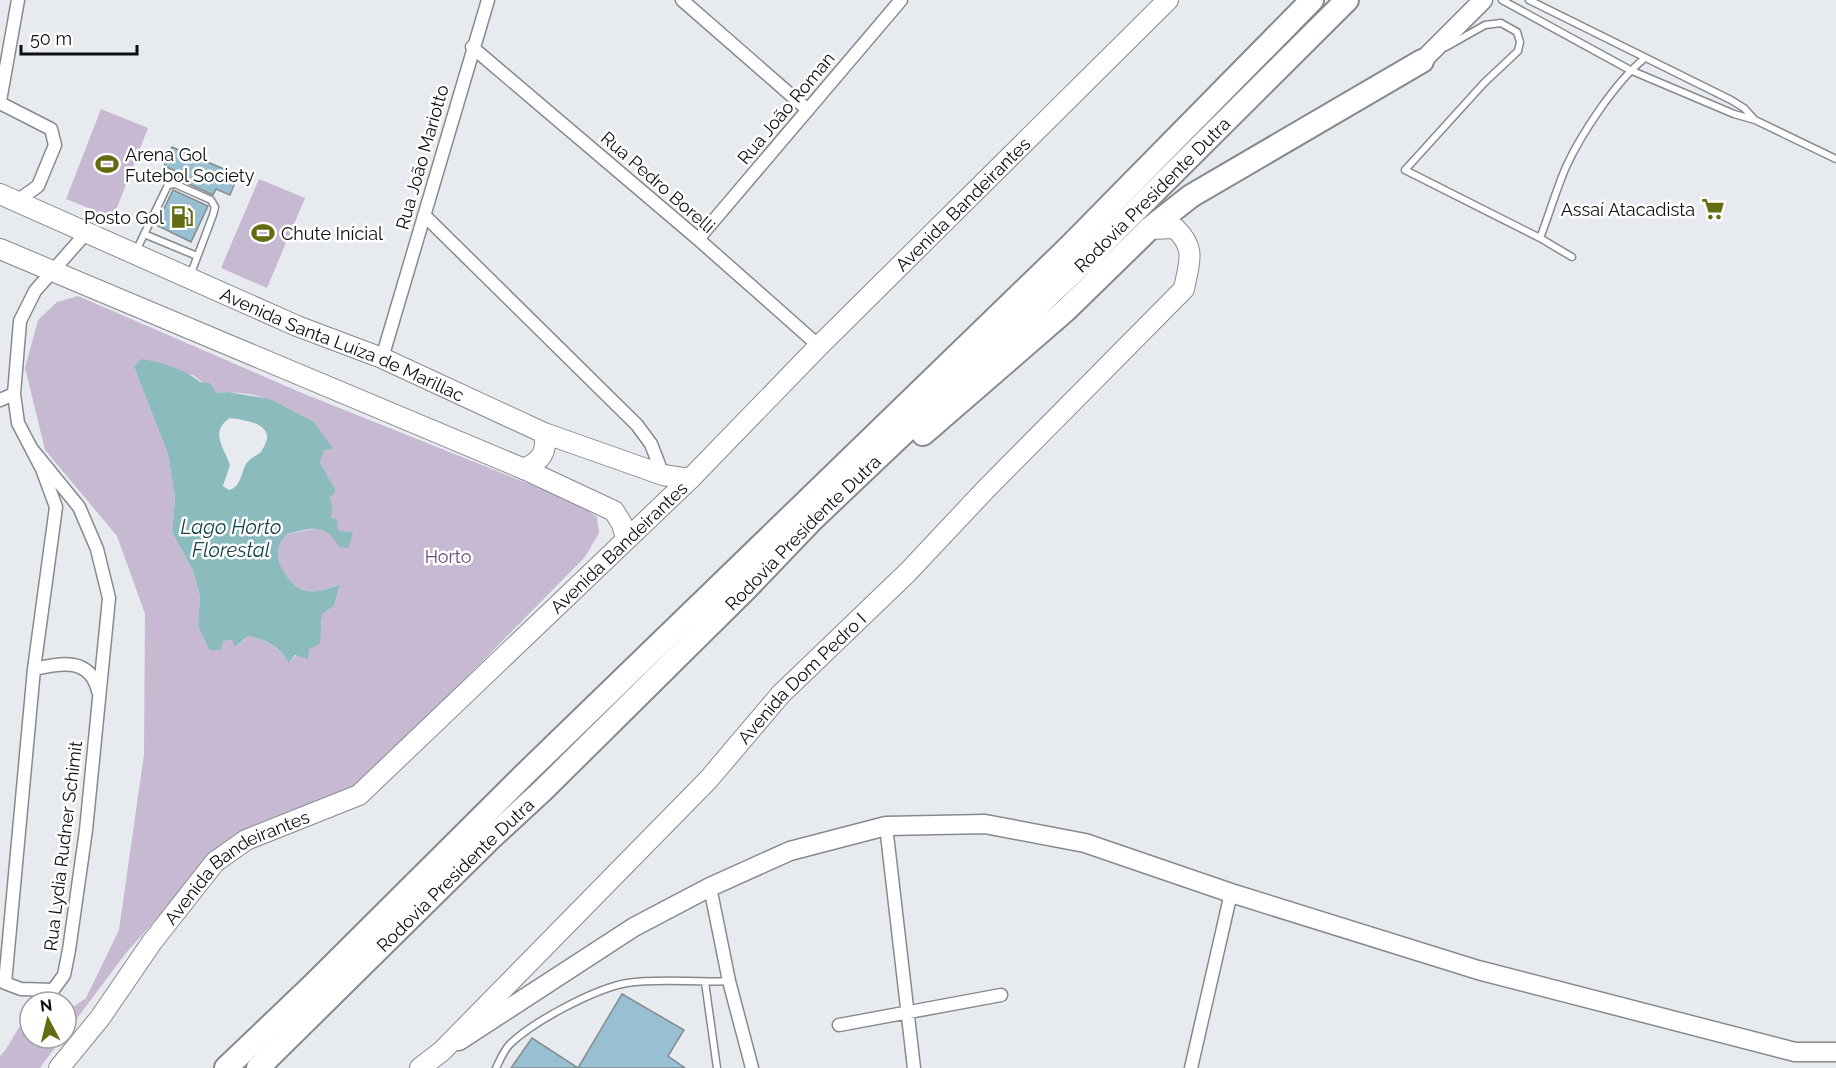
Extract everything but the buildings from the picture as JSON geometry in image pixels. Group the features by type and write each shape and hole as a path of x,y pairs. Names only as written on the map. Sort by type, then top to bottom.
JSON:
{"highway":[{"name":"Rodovia Presidente Dutra","path":"226,1068 525,774 1069,247 1312,0"},
{"name":"Rodovia Presidente Dutra","path":"258,1068 746,589 813,519 1087,259 1347,0"},
{"path":"746,589 1066,310 1149,229 1191,196 1422,61"}],"main road":[{"name":"Avenida Bandeirantes","path":"59,1068 100,1018 152,942 215,862 246,840 359,795 690,479 819,346 1168,0"},
{"path":"1422,61 1483,0"},
{"name":"Avenida Santa Luíza de Marillac","path":"8,197 297,326 382,358 543,433 663,475 690,479"},
{"name":"Avenida Dom Pedro I","path":"420,1068 442,1051 708,780 781,694 908,572 986,489 1184,289 1191,253 1187,239 1174,228 1149,229"},
{"path":"0,249 524,469 614,511 622,524 626,538"},
{"path":"524,469 536,464 544,455 546,443 543,433"},
{"path":"442,1051 634,927 710,887 790,851 886,826 985,824 1085,843 1231,893 1478,970 1795,1052 1836,1052"},
{"path":"1795,1052 1830,1044 1836,1039"}],"street":[{"path":"8,197 38,186 55,145 51,129 0,102 4,64 18,0"},
{"name":"Rua João Mariotto","path":"382,358 472,47 488,0"},
{"path":"682,0 808,110"},
{"name":"Rua João Roman","path":"698,239 901,0"},
{"name":"Rua Pedro Borelli","path":"472,47 698,239 819,346"},
{"path":"424,215 637,425 651,444 663,475"},
{"path":"0,400 14,394 20,321 35,291 87,232"},
{"name":"Rua Lydia Rudner Schimit","path":"14,394 18,423 31,448 44,468 79,507 97,549 109,598 84,841 69,950 64,975 53,990 21,989 5,983 34,669 56,507 44,468"},
{"path":"34,669 59,663 78,665 95,680 99,699"},
{"path":"886,826 914,1068"},
{"path":"710,887 729,981 752,1068"},
{"path":"1191,1068 1231,893"},
{"path":"839,1025 1001,995"}],"lane":[{"path":"1502,0 1630,70 1734,114 1755,120 1836,159"},
{"path":"1529,0 1731,100 1744,108 1755,120"},
{"path":"1422,61 1485,26 1501,24 1516,32 1520,42 1518,51 1484,82 1405,170 1540,238 1572,257"},
{"path":"1540,238 1566,166 1605,103 1630,70 1645,58"},
{"path":"135,254 168,185 175,184 211,200 215,207 189,279"},
{"path":"144,234 197,256"},
{"path":"496,1068 508,1046 526,1031 574,1001 626,983 729,981"},
{"path":"705,982 717,1068"}],"green space":[{"name":"Arena Gol Futebol Society","path":"101,109 148,128 113,218 66,199"},
{"name":"Chute Inícial","path":"259,179 305,198 267,288 221,268"},
{"name":"Horto","path":"78,296 302,393 579,504 597,517 599,533 585,557 357,789 322,799 236,839 207,862 126,953 78,1017 78,1004 86,998 119,930 144,754 145,614 117,536 45,450 25,368 38,320 57,302","holes":["134,367 193,375 216,393 236,393 267,399 294,415 333,449 323,450 320,462 336,491 330,498 333,507 331,518 337,531 332,534 319,528 287,534 278,549 279,561 284,572 296,586 315,592 340,584 334,606 322,614 321,629 316,641 290,662 272,645 248,636 236,647 233,640 223,641 209,650 198,626 200,596 193,571 172,532 175,498 168,454"]},
{"path":"18,1030 18,1050 53,1050 40,1068 0,1068 0,1056"}],"water":[{"name":"Lago Horto Florestal","path":"141,359 157,362 180,370 200,382 210,383 216,393 228,392 270,399 314,422 333,449 324,450 320,462 336,491 330,498 333,507 331,518 337,519 338,531 353,532 349,548 339,547 334,539 323,530 311,529 287,534 278,552 284,572 296,586 307,591 315,591 340,584 334,606 322,614 320,644 309,649 308,659 295,655 289,663 272,645 248,636 235,647 232,640 223,641 221,650 209,650 198,626 200,596 193,571 172,532 175,498 168,454 134,367","holes":["230,418 259,425 264,429 267,439 261,452 246,464 236,486 229,490 223,486 230,465 219,434 224,423"]}],"place":[{"name":"Arena Gol Futebol Society","path":"107,164"},
{"name":"Assaí Atacadista","path":"1713,209"},
{"name":"Posto Gol","path":"182,217"},
{"name":"Chute Inícial","path":"263,233"}]}
